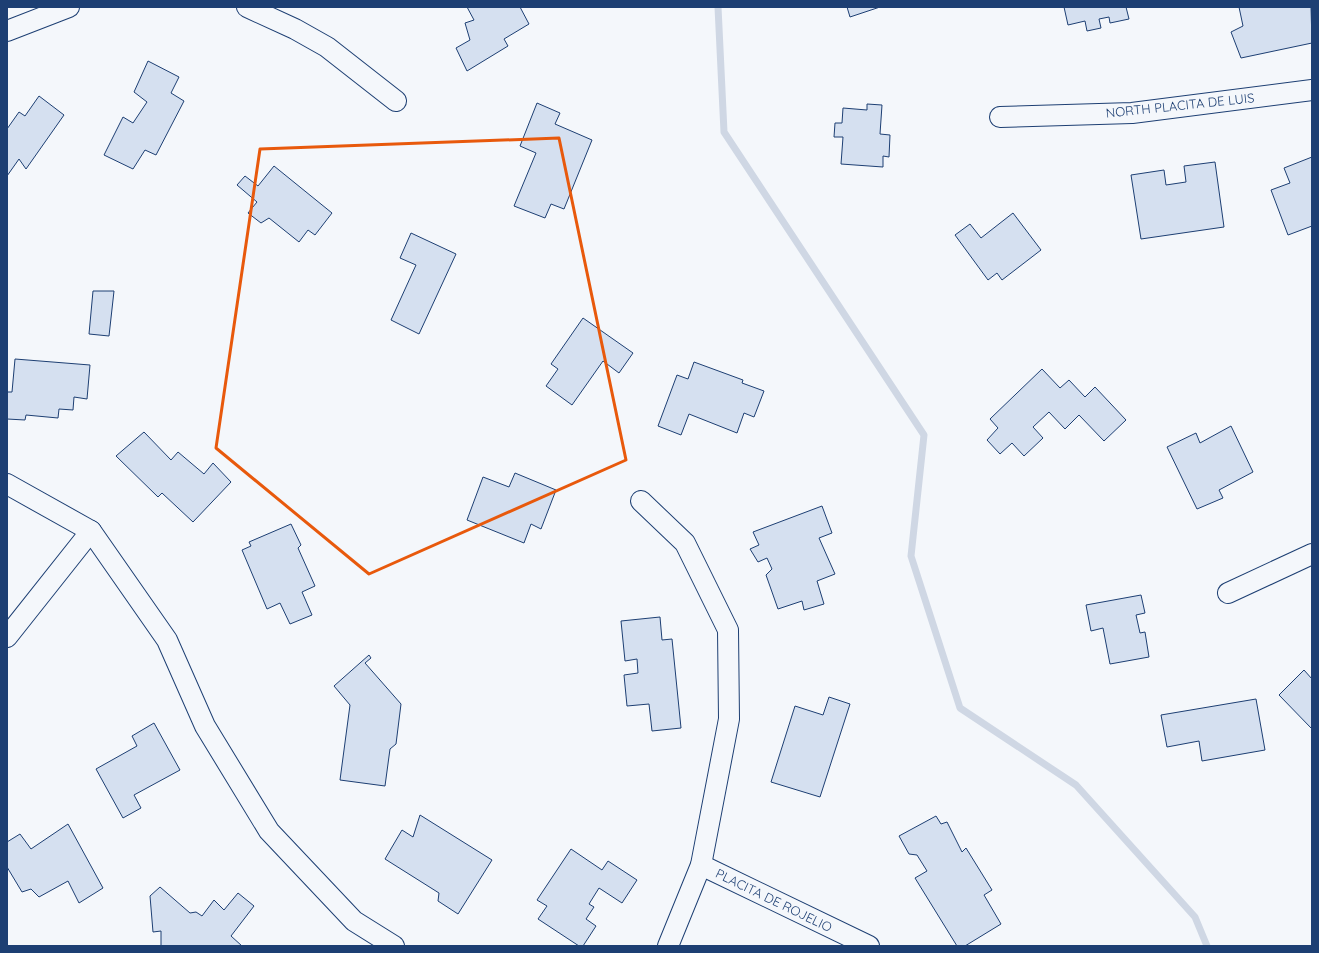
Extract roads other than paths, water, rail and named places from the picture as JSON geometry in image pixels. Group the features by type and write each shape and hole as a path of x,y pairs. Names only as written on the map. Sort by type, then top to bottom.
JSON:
{"street":[{"path":"7,30 69,7"},
{"path":"247,7 295,29 327,47 396,100"},
{"name":"NORTH PLACITA DE LUIS","path":"1000,117 1132,113 1312,90"},
{"path":"7,484 91,531 167,640 205,726 269,831 354,921 394,946"},
{"path":"642,501 685,543 728,630 729,719 701,865 668,946"},
{"path":"7,637 91,531"},
{"path":"1228,593 1312,554"},
{"name":"PLACITA DE ROJELIO","path":"701,865 869,946"}],"waterway":[{"path":"718,7 724,132 924,435 911,556 960,708 1076,785 1195,917 1207,946"}]}
